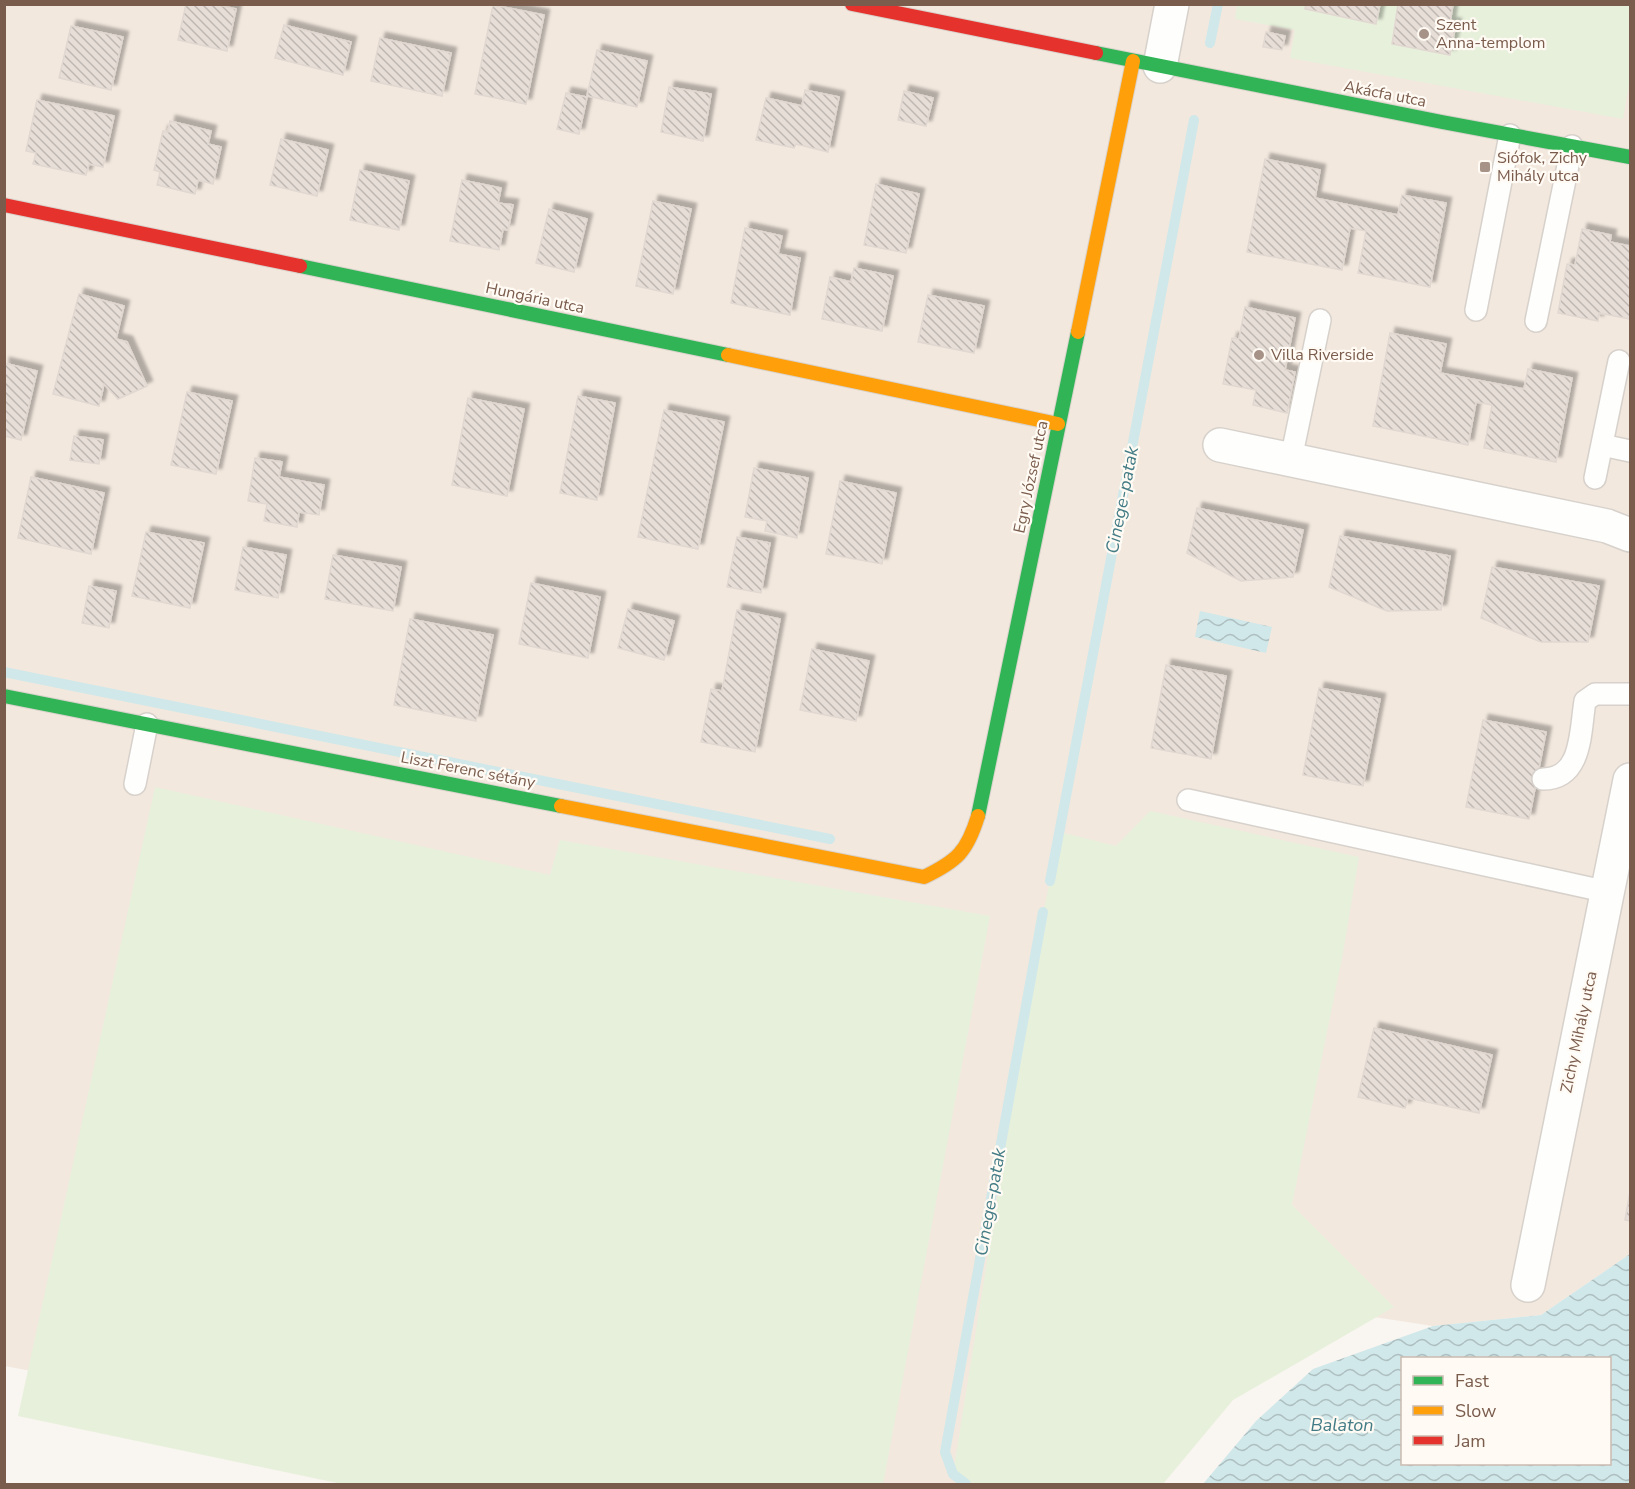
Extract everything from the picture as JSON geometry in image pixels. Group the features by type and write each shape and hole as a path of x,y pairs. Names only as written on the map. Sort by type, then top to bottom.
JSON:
{"street":[{"name":"Akácfa utca","path":"852,4 1630,157"},
{"path":"1147,63 1172,4"},
{"name":"Egry József utca","path":"924,877 954,863 969,844 977,818 1059,424 1147,63"},
{"name":"Hungária utca","path":"4,205 1059,424"},
{"path":"1220,445 1607,526 1630,535"},
{"name":"Liszt Ferenc sétány","path":"4,696 924,877"},
{"name":"Zichy Mihály utca","path":"1528,1285 1619,895 1630,780"}],"lane":[{"path":"1476,310 1510,135"},
{"path":"1536,321 1572,146"},
{"path":"1291,459 1320,320"},
{"path":"1595,478 1619,361"},
{"path":"1602,445 1630,451"},
{"path":"1543,779 1556,779 1567,772 1576,758 1585,701 1595,694 1630,694"},
{"path":"135,784 147,724"},
{"path":"1188,800 1619,895"}],"shaded area":[{"path":"4,5 1630,5 1630,1254 1541,1315 1433,1326 1322,1309 1078,1484 629,1484 5,1366"}],"green space":[{"path":"1237,4 1630,5 1630,79 1623,119 1290,58 1295,30 1235,19"},
{"path":"155,787 550,875 560,840 990,916 883,1484 342,1484 18,1416"},
{"path":"1150,811 1359,857 1343,953 1292,1205 1394,1307 1233,1400 1163,1484 966,1484 953,1474 1041,924 1060,832 1116,846"}],"water":[{"path":"1200,611 1272,627 1266,653 1195,637"},
{"name":"Balaton","path":"1630,1254 1630,1484 1203,1484 1256,1421 1313,1369 1433,1326 1541,1315"}],"building":[{"path":"186,4 214,4 236,9 227,51 178,40"},
{"path":"1306,4 1380,4 1376,24 1305,9"},
{"name":"Szent Anna-templom","path":"1398,4 1453,4 1450,23 1456,24 1450,55 1392,44"},
{"path":"493,5 544,15 526,104 475,94"},
{"path":"284,25 351,42 343,75 275,58"},
{"path":"71,26 123,37 111,90 59,78"},
{"path":"1266,32 1285,36 1282,50 1263,47"},
{"path":"380,38 451,53 442,96 371,81"},
{"path":"597,50 647,61 637,107 587,96"},
{"path":"669,87 711,94 703,141 661,132"},
{"path":"805,90 839,97 828,152 796,144 794,148 756,140 766,98 802,106"},
{"path":"904,91 933,98 926,126 898,120"},
{"path":"566,93 587,97 579,134 557,129"},
{"path":"37,100 114,116 103,167 89,164 86,175 33,164 36,153 26,151"},
{"path":"170,121 211,131 208,144 221,147 213,184 198,180 195,194 157,185 160,172 154,170 163,131 168,132"},
{"path":"281,139 328,150 317,196 270,185"},
{"path":"1265,159 1320,170 1315,198 1398,215 1402,195 1446,203 1430,287 1358,273 1366,231 1350,228 1342,270 1247,252"},
{"path":"360,170 409,181 399,230 350,220"},
{"path":"462,180 501,188 498,203 513,205 508,230 503,229 499,250 450,241"},
{"path":"876,184 919,194 906,253 864,245"},
{"path":"653,201 691,209 673,294 636,286"},
{"path":"549,209 587,219 574,272 536,263"},
{"path":"745,228 782,236 778,254 800,258 790,315 731,303"},
{"path":"1582,229 1611,235 1610,242 1630,246 1630,319 1599,313 1598,321 1558,313 1567,264 1575,265"},
{"path":"854,268 893,276 882,331 822,319 830,277 851,282"},
{"path":"79,294 124,306 116,339 127,342 147,386 118,399 104,384 99,406 53,394"},
{"path":"928,295 984,306 974,353 918,342"},
{"name":"Villa Riverside","path":"1245,307 1295,318 1285,370 1295,372 1287,413 1253,405 1256,390 1223,384 1232,338 1239,339"},
{"path":"1390,333 1446,344 1440,373 1524,389 1528,369 1572,378 1556,462 1484,448 1492,405 1476,402 1468,445 1373,426"},
{"path":"4,363 37,371 21,440 4,436"},
{"path":"187,392 232,401 216,474 171,465"},
{"path":"578,396 615,403 597,500 560,493"},
{"path":"468,398 524,409 507,496 452,485"},
{"path":"664,410 724,422 698,549 638,537"},
{"path":"74,436 103,440 99,464 70,460"},
{"path":"255,458 282,462 279,477 324,485 319,515 299,512 297,527 264,521 267,504 248,501"},
{"path":"754,468 808,478 797,538 765,531 767,521 745,517"},
{"path":"31,477 104,493 91,554 18,538"},
{"path":"840,481 896,493 882,564 826,554"},
{"path":"1197,508 1303,530 1293,577 1241,581 1187,553"},
{"path":"146,532 204,543 190,608 132,596"},
{"path":"1340,536 1450,556 1441,610 1387,611 1329,587"},
{"path":"737,537 770,543 761,593 727,587"},
{"path":"243,547 286,555 278,598 235,590"},
{"path":"333,555 401,567 393,611 325,599"},
{"path":"1492,567 1599,586 1588,642 1541,642 1481,618"},
{"path":"531,583 600,597 588,658 519,644"},
{"path":"89,586 116,591 109,628 82,623"},
{"path":"628,609 674,621 664,660 618,648"},
{"path":"737,610 780,619 755,752 701,742 711,689 722,691"},
{"path":"410,619 493,635 476,721 394,705"},
{"path":"812,649 869,661 856,721 800,710"},
{"path":"1166,665 1226,676 1211,759 1151,748"},
{"path":"1319,688 1380,699 1363,786 1303,775"},
{"path":"1483,720 1546,732 1529,819 1466,807"},
{"path":"1374,1028 1492,1055 1479,1113 1408,1098 1405,1108 1358,1097"},
{"path":"1630,1192 1630,1221 1625,1220"}],"waterway":[{"name":"Cinege-patak","path":"1210,43 1218,4"},
{"name":"Cinege-patak","path":"1050,881 1194,120"},
{"path":"4,672 830,839"},
{"name":"Cinege-patak","path":"966,1484 953,1474 945,1452 1043,912"}],"traffic: fast":[{"path":"1096,53 1630,157"},
{"path":"300,266 728,355"},
{"path":"978,816 1078,332"},
{"path":"4,696 561,806"}],"traffic: slow":[{"path":"1078,332 1133,61"},
{"path":"728,355 1058,424"},
{"path":"561,806 924,877 945,866 959,854 970,838 978,816"}],"traffic: jam":[{"path":"852,4 1096,53"},
{"path":"4,205 300,266"}],"place":[{"name":"Szent Anna-templom","path":"1424,34"},
{"name":"Siófok, Zichy Mihály utca","path":"1485,167"},
{"name":"Villa Riverside","path":"1259,355"}]}
